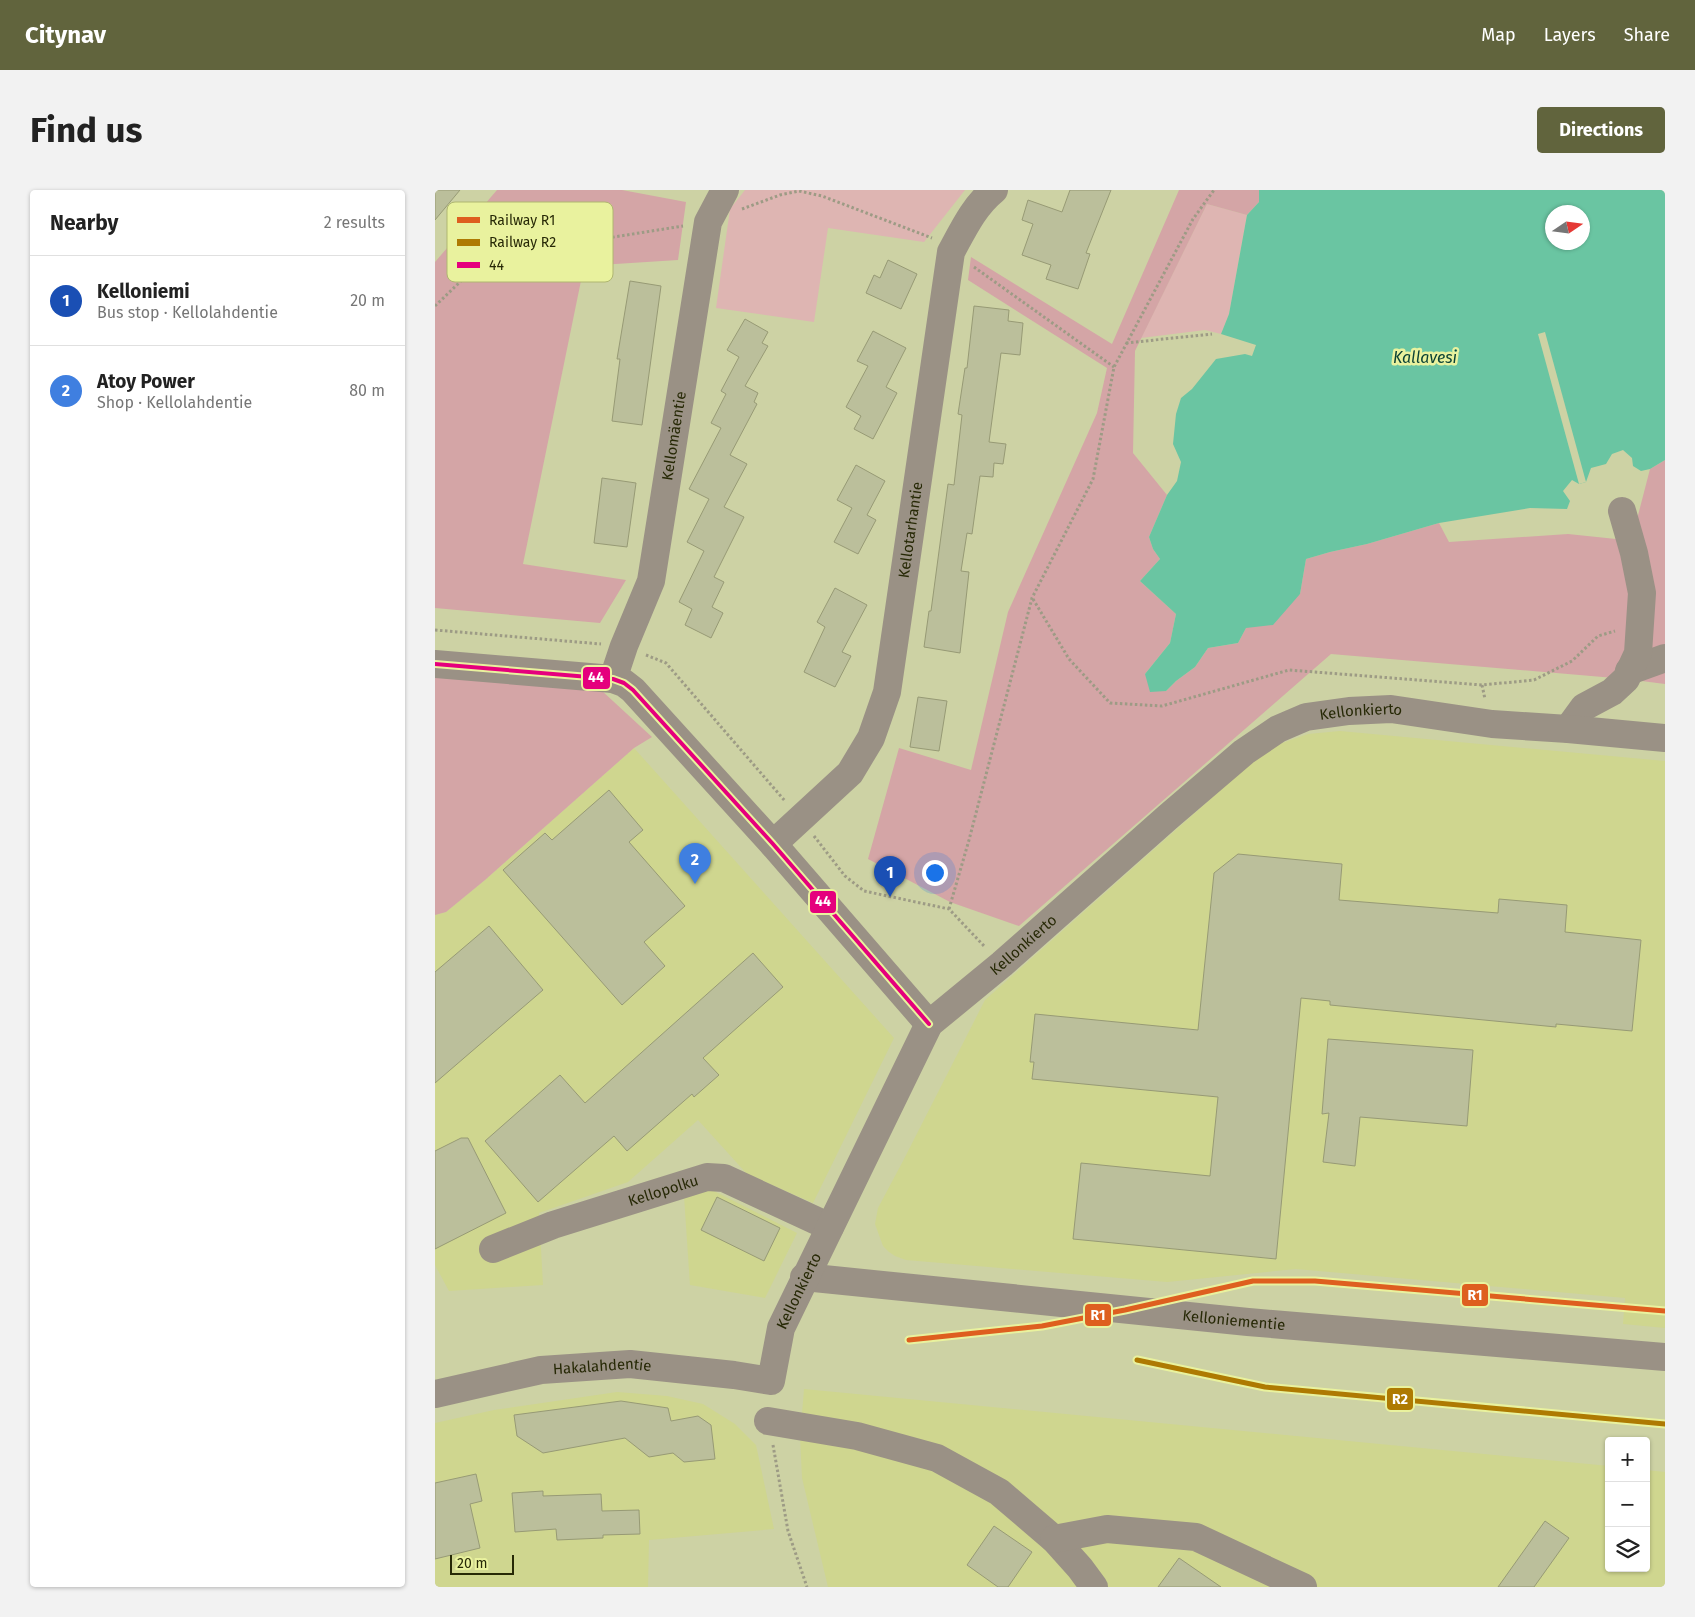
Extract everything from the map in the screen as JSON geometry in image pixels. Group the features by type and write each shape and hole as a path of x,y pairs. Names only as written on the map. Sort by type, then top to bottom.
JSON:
{"street":[{"name":"Kellomäentie","path":"613,679 624,646 651,581 708,222 725,190"},
{"name":"Kellotarhantie","path":"773,844 850,773 871,738 887,692 951,252 983,198 994,190"},
{"path":"1569,729 1584,708 1612,692 1627,679 1638,653 1642,593 1634,553 1622,511"},
{"path":"1629,671 1665,658"},
{"path":"435,664 613,679 624,683 633,690 773,844 929,1024"},
{"name":"Kellonkierto","path":"771,1380 781,1328 929,1024 1002,964 1244,752 1278,729 1306,717 1349,711 1391,709 1492,724 1665,738"},
{"name":"Kellopolku","path":"493,1249 553,1225 707,1176 724,1178 830,1227"},
{"name":"Kelloniementie","path":"804,1278 1248,1322 1665,1357"},
{"name":"Hakalahdentie","path":"435,1394 541,1370 630,1364 771,1380"},
{"path":"769,1421 857,1436 937,1458 999,1492 1054,1539 1094,1587"},
{"path":"1054,1539 1107,1529 1197,1537 1303,1587"}],"path":[{"path":"949,909 972,830 1033,598 1093,480 1114,367 1193,219 1214,190"},
{"path":"951,252 1114,367"},
{"path":"1125,344 1212,334"},
{"path":"1033,598 1069,659 1110,703 1162,706 1289,670 1482,685 1534,680 1572,661 1598,636 1640,624"},
{"path":"769,1421 788,1531 807,1587"}],"shaded area":[{"path":"497,190 622,190 686,202 678,260 613,264 613,202 487,202"},
{"path":"745,190 965,190 924,242 828,228 814,322 716,308 730,209"},
{"path":"1179,190 1259,190 1259,202 1247,215 1207,204 1135,351 1133,453 1167,495 1149,537 1153,549 1160,559 1140,581 1176,614 1170,643 1145,674 1166,691 1195,667 1208,648 1238,643 1246,628 1300,594 1306,559 1330,552 1367,544 1439,523 1449,542 1568,534 1616,539 1635,527 1650,469 1665,460 1665,684 1331,654 1019,926 950,902 868,859 899,748 971,770 1008,612 1097,413 1107,368 968,280 971,257 1112,344"},
{"path":"1207,204 1247,215 1229,314 1221,334 1205,330 1141,338"},
{"path":"447,248 447,282 581,282 523,564 626,580 600,623 435,608 435,262"},
{"path":"435,676 601,690 652,737 634,748 485,880 446,912 435,915"},
{"path":"1340,731 1665,761 1665,1328 1623,1324 1625,1298 1296,1269 1167,1282 906,1260 889,1252 883,1246 875,1224 878,1208 985,1000 1261,754 1282,743 1308,734"},
{"path":"634,748 894,1038 813,1203 747,1174 698,1120 628,1182 539,1213 543,1285 449,1291 435,1265 435,915 446,912 485,880"},
{"path":"708,1188 797,1233 765,1298 690,1285 684,1196"},
{"path":"804,1389 1605,1466 1605,1572 1650,1572 1650,1470 1665,1472 1665,1587 828,1587 802,1478 800,1437"},
{"path":"617,1392 667,1396 703,1404 735,1424 756,1445 774,1529 649,1540 648,1587 435,1587 435,1423 494,1410"}],"water":[{"name":"Kallavesi","path":"1259,190 1665,190 1665,460 1650,469 1641,471 1633,466 1632,458 1623,450 1612,454 1606,464 1591,468 1586,482 1579,484 1572,480 1563,491 1570,501 1567,509 1530,508 1439,523 1306,559 1300,594 1273,625 1246,628 1238,643 1208,648 1195,667 1166,691 1150,692 1145,674 1170,643 1176,614 1140,581 1160,559 1153,549 1149,537 1167,495 1177,481 1181,462 1173,444 1176,414 1181,398 1192,389 1216,359 1245,354 1252,356 1256,345 1221,334 1229,314 1247,215 1259,202"}],"pier":[{"path":"1545,332 1586,482 1579,484 1538,334"}],"building":[{"path":"435,190 460,190 450,202 447,202 447,206 435,220"},
{"path":"1070,190 1111,190 1086,253 1090,254 1078,289 1046,279 1051,265 1022,255 1033,224 1022,220 1028,200 1062,212"},
{"path":"888,260 917,274 901,309 866,293 874,275 880,278"},
{"path":"630,281 661,286 642,425 612,421 620,359 617,359"},
{"path":"974,306 1009,310 1008,321 1023,323 1020,355 1001,353 989,442 1006,444 1003,464 994,463 993,477 980,476 972,534 967,533 961,571 969,572 960,653 924,647 929,611 931,611 948,484 954,485 962,415 958,414 965,368 967,368"},
{"path":"745,319 768,332 762,343 768,346 745,386 758,393 754,402 757,404 730,455 747,464 724,507 744,517 714,577 724,582 712,607 723,613 711,638 685,625 692,609 679,602 704,551 687,542 709,499 689,489 721,428 711,423 726,394 721,391 739,357 727,350"},
{"path":"873,331 906,348 886,387 897,393 873,439 854,429 861,416 846,407 868,366 857,361"},
{"path":"856,465 885,481 867,515 876,520 858,554 834,542 852,508 837,500"},
{"path":"602,478 636,483 627,547 594,543"},
{"path":"835,588 867,605 842,652 851,656 835,687 804,672 825,627 817,622"},
{"path":"918,697 947,701 939,751 910,747"},
{"path":"609,790 643,830 629,842 685,906 644,942 665,966 622,1005 503,870 545,833 552,840"},
{"path":"1238,854 1342,864 1339,900 1498,913 1499,899 1567,905 1565,932 1641,940 1632,1031 1556,1024 1556,1027 1330,1005 1330,1001 1301,998 1276,1259 1073,1239 1081,1163 1210,1176 1218,1097 1032,1079 1034,1062 1030,1062 1035,1014 1198,1030 1214,873"},
{"path":"489,926 543,990 435,1083 435,972"},
{"path":"753,953 783,987 703,1058 719,1075 694,1097 692,1094 627,1151 614,1136 538,1202 485,1141 560,1075 585,1103"},
{"path":"1328,1039 1473,1050 1467,1126 1360,1117 1355,1166 1323,1162 1329,1113 1322,1114"},
{"path":"461,1138 468,1138 506,1213 435,1249 435,1151"},
{"path":"717,1197 780,1228 764,1261 701,1230"},
{"path":"621,1401 668,1408 671,1421 698,1416 711,1425 715,1459 684,1462 673,1453 649,1457 625,1438 543,1453 517,1436 514,1415"},
{"path":"476,1474 482,1501 470,1504 480,1548 435,1559 435,1483"},
{"path":"543,1491 543,1496 601,1494 602,1511 639,1510 640,1534 603,1535 603,1538 557,1540 556,1529 515,1532 512,1493"},
{"path":"1545,1521 1569,1538 1534,1587 1498,1587"},
{"path":"994,1526 1032,1552 1008,1587 998,1587 967,1565"},
{"path":"1179,1558 1221,1587 1158,1587"}],"rail line":[{"name":"R1","path":"909,1340 1042,1326 1125,1310 1253,1281 1315,1281 1665,1311"},
{"name":"R2","path":"1137,1360 1265,1387 1665,1424"}],"transit line":[{"name":"44","path":"435,664 613,679 624,683 633,690 773,844 929,1024"}],"place":[{"name":"Atoy Power","path":"695,884"},
{"name":"Kelloniemi","path":"890,897"}]}
